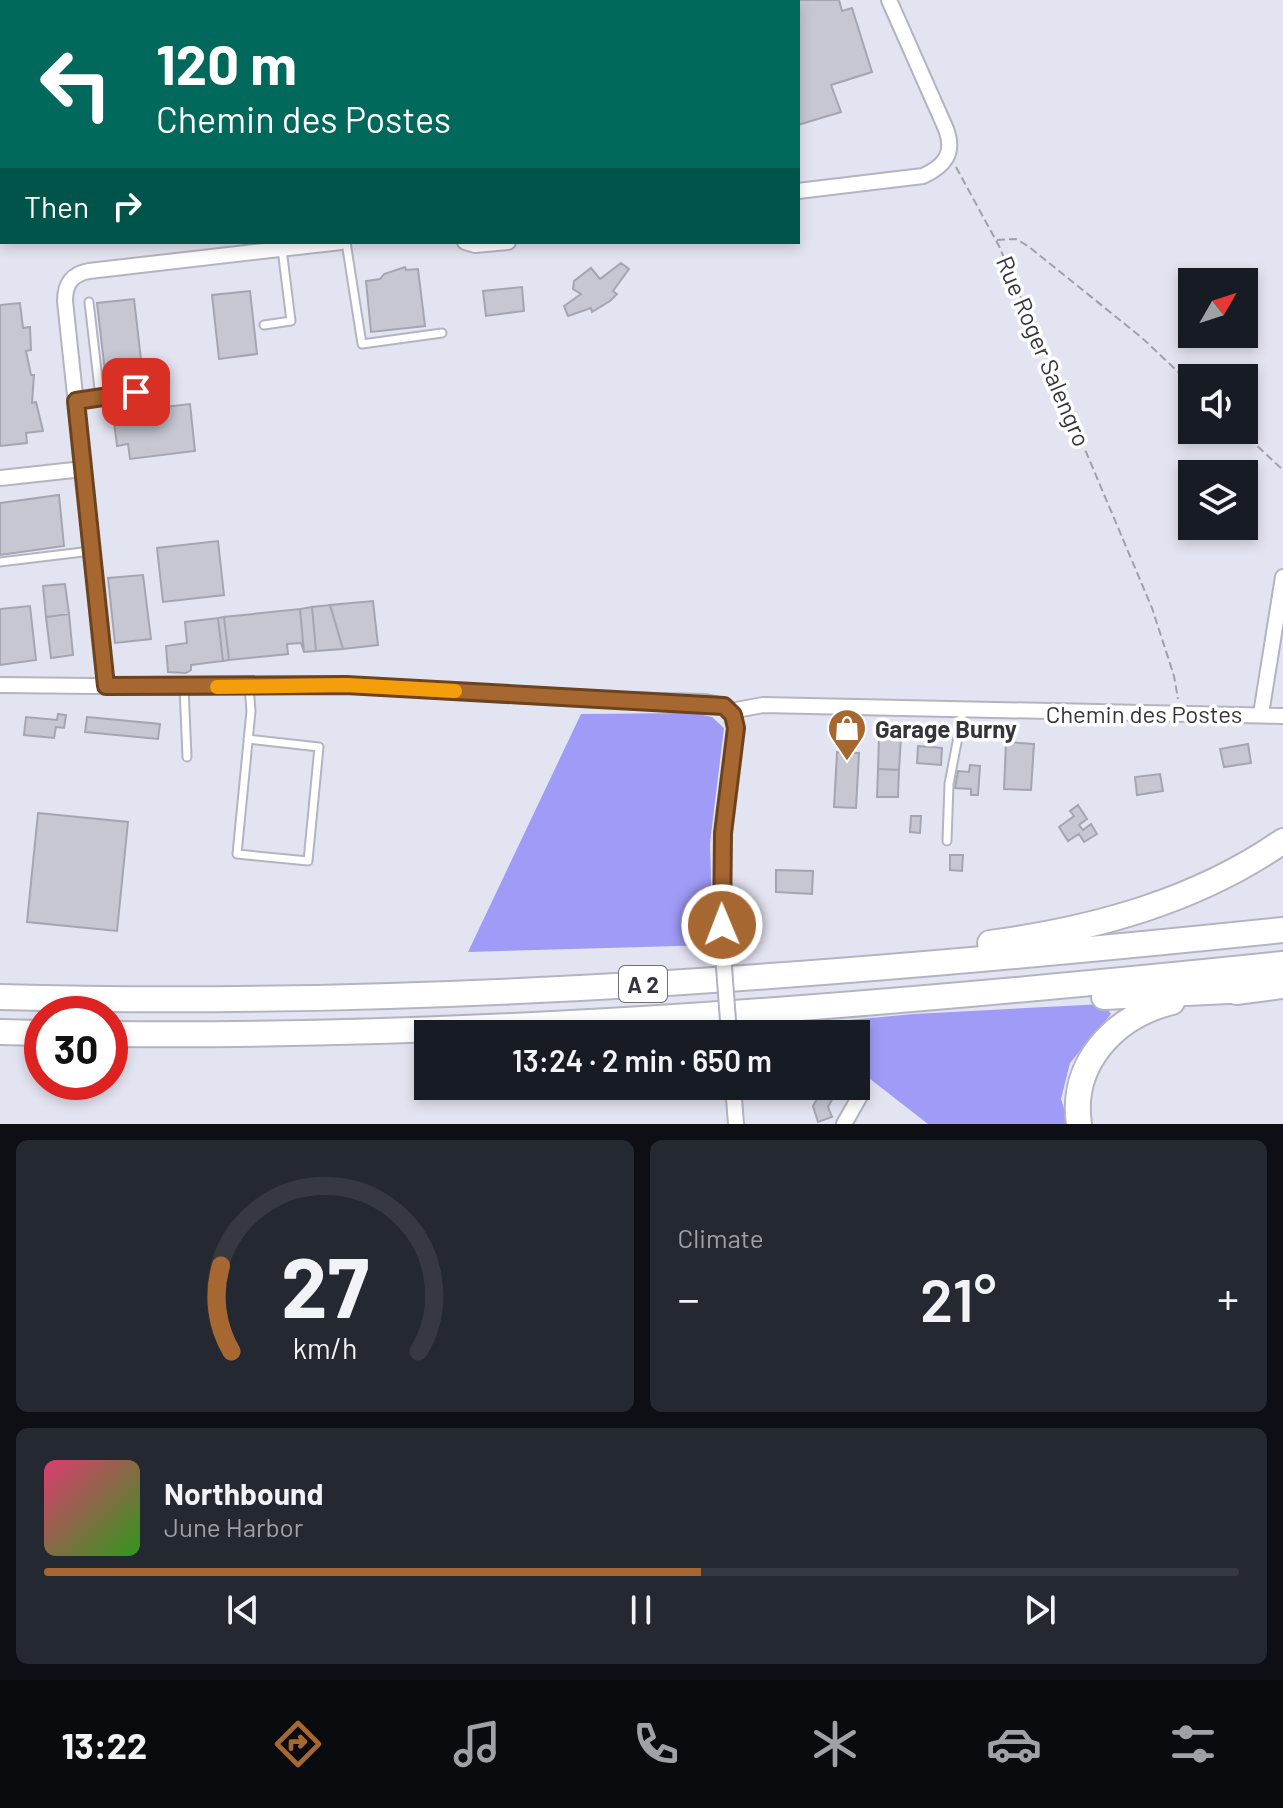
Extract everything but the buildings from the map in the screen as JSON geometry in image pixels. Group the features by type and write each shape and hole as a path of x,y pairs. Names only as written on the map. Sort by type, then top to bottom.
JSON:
{"highway":[{"path":"759,977 829,962 1006,941 1104,921 1204,888 1283,841"},
{"name":"A 2","path":"0,997 335,998 759,977 1283,930"},
{"name":"A 2","path":"128,1034 487,1027 883,1002 1283,964"},
{"path":"1079,1124 1077,1099 1084,1071 1097,1050 1122,1024 1160,1005 1283,986"},
{"path":"883,1002 936,1007 1249,990"},
{"path":"0,1032 24,1033"}],"street":[{"path":"800,191 923,176 937,169 948,157 950,148 946,129 889,0"},
{"path":"106,686 65,295 73,277 89,271 238,248 282,249 326,244"},
{"path":"0,478 83,469"},
{"path":"1261,714 1283,577"},
{"name":"Chemin des Postes","path":"0,685 346,685 565,698 706,702 731,711 763,705 1283,716"},
{"path":"728,1020 722,940 723,833 736,735 731,711"},
{"path":"734,1100 736,1124"},
{"path":"844,1124 858,1100"}],"lane":[{"path":"344,244 362,344 442,333"},
{"path":"264,325 291,321 282,249"},
{"path":"89,302 100,397"},
{"path":"76,401 136,392"},
{"path":"0,562 91,551"},
{"path":"248,739 319,747 308,861 237,854 248,739 249,686"},
{"path":"184,687 187,757"},
{"path":"947,841 949,784 963,711"}],"path":[{"name":"Rue Roger Salengro","path":"948,157 966,182 996,240 1157,619 1174,676 1180,712"},
{"path":"996,240 1016,239 1028,246 1141,337 1178,372"},
{"path":"1255,444 1283,470"}],"shaded area":[{"path":"694,713 712,717 724,728 710,843 713,945 468,952 581,714"},
{"path":"1103,1004 1111,1014 1070,1063 1061,1099 1069,1124 928,1124 870,1079 870,1020 849,1020"}],"slow traffic":[{"path":"217,687 310,684 455,691"}],"place":[{"name":"Garage Burny","path":"847,762"}],"route":[{"path":"136,392 76,401 106,686 346,685 565,698 706,702 724,706 731,711 736,728 723,833 722,925"}]}
